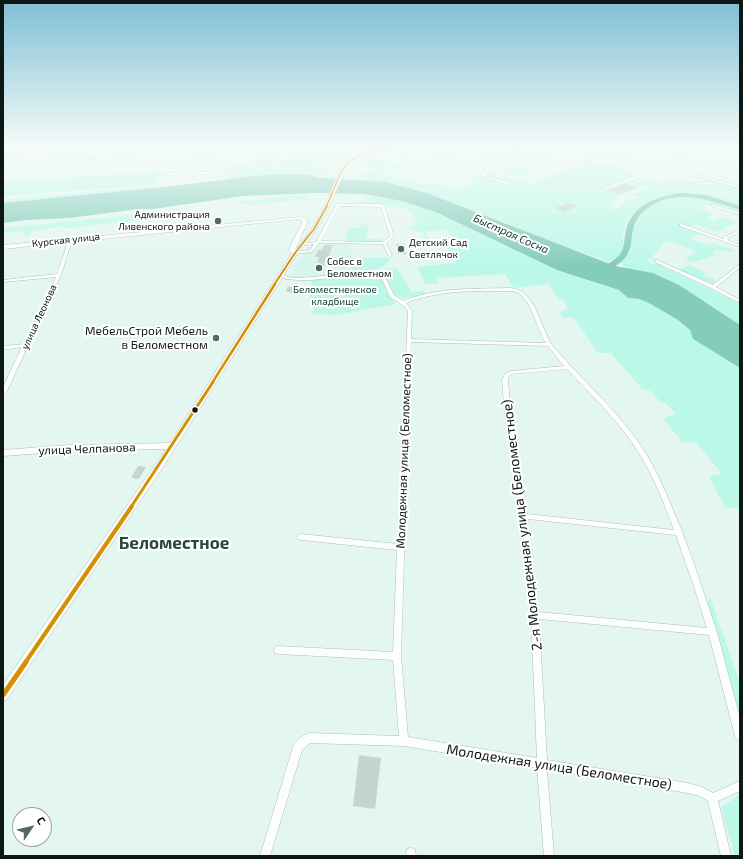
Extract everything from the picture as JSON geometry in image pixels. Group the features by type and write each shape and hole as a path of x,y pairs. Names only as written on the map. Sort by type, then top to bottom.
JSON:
{"street":[{"path":"3,695 171,446 295,253 305,243 328,204 337,185"},
{"path":"604,189 615,185"},
{"path":"713,205 740,214"},
{"path":"295,253 309,252 318,243 337,206 383,206 392,236 385,243 318,243 305,243 299,243 296,241"},
{"name":"Курская улица","path":"3,247 271,220 303,219 306,220 305,223 292,250 295,253"},
{"path":"681,225 740,246"},
{"path":"733,244 725,238 740,231"},
{"name":"улица Леонова","path":"3,393 59,275 70,240"},
{"path":"385,243 390,255"},
{"path":"656,262 713,286 740,302"},
{"path":"713,286 740,265"},
{"name":"Молодежная улица (Беломестное)","path":"281,275 285,278 299,279 376,272 382,274 392,296 403,302 410,311 397,656 404,741"},
{"path":"3,281 59,275"},
{"path":"403,302 433,293 456,290 518,291 527,299 549,344 628,433 647,461 680,533 696,575 713,632 740,736"},
{"path":"409,340 549,344"},
{"path":"3,348 25,345"},
{"name":"2-я Молодежная улица (Беломестное)","path":"549,856 542,765 535,615 524,516 508,417 507,375 511,373 568,367"},
{"name":"улица Челпанова","path":"3,453 70,448 171,446"},
{"path":"524,516 680,533"},
{"path":"301,537 400,547"},
{"path":"535,615 713,632"},
{"path":"278,650 397,656"},
{"name":"Молодежная улица (Беломестное)","path":"265,856 298,747 309,738 404,741 688,788 702,792 712,798"},
{"path":"726,856 712,798 740,788"}],"shaded area":[{"path":"683,187 710,190 714,188 740,194 740,202 700,193 674,192 671,190 684,190"},
{"path":"320,243 351,244 351,273 289,278 297,261 308,246"}],"green space":[{"path":"3,185 142,185 3,196"},
{"path":"397,185 444,185 451,189 468,188 466,186 715,185 740,189 740,194 714,188 710,190 683,187 684,190 672,190 674,192 700,193 740,202 740,207 726,202 694,195 661,197 646,203 634,212 625,226 622,251 616,259 610,262 546,240 505,222 427,193","holes":["645,186 648,189 632,194 641,198 625,201 618,209 610,209 617,197"]},
{"path":"144,187 140,189 3,203 3,200"},
{"path":"299,195 310,198 311,201 296,200 247,206 250,204 240,204 240,202"},
{"path":"372,197 402,201 438,213 557,270 619,290 628,298 639,299 649,303 678,320 690,330 693,339 740,368 740,509 725,507 709,477 722,474 697,443 682,442 663,418 676,414 665,403 661,403 651,391 643,390 611,353 598,353 574,318 562,317 560,312 568,309 563,300 559,300 548,284 514,288 505,274 437,278 439,283 425,284 417,267 456,263 442,239 453,237 446,230 425,231 429,240 425,240 422,232 409,228 417,222 410,210 381,204 359,204 357,201 368,201 367,198"},
{"path":"677,197 709,199 740,209 740,214 708,204 698,208 713,214 707,218 714,221 721,217 737,223 717,232 696,224 689,227 701,233 691,239 709,245 712,243 734,250 733,252 717,250 712,254 716,255 693,262 685,259 697,251 665,241 652,258 647,259 652,264 658,264 740,304 740,325 679,285 653,273 627,269 619,262 631,251 633,230 639,217 644,211 655,202"},
{"path":"200,210 200,215 158,220 157,218 71,228 63,228 62,226 32,231 30,235 23,235 24,231 3,233 3,228 141,214"},
{"path":"358,224 367,225 369,235 367,235 367,239 382,239 382,242 346,242 347,228 360,227"},
{"path":"351,258 390,259 387,264 378,269 351,273"},
{"path":"689,265 706,273 703,276 716,280 712,285 678,270"},
{"path":"397,268 412,292 424,291 425,294 406,298 395,297 382,272"},
{"name":"Беломестненское кладбище","path":"373,273 381,275 389,294 396,304 336,315 313,314 314,307 309,301 312,280"},
{"path":"710,597 740,683 740,736 706,609"},
{"path":"740,794 740,856 735,856 721,808"}],"water":[{"name":"Быстрая Сосна","path":"397,185 427,193 615,266 653,273 679,285 740,325 740,368 693,339 690,330 678,320 649,303 639,299 628,298 619,290 557,270 438,213 402,201 363,194 317,193 243,196 153,209 138,209 69,218 26,220 3,223 3,203 173,186"}],"building":[{"path":"622,185 638,188 618,194 606,191"},
{"path":"569,203 577,206 564,212 555,208"},
{"name":"Детский Сад Светлячок","path":"396,244 404,244 406,254 398,254"},
{"path":"324,245 333,245 328,258 326,257 322,271 315,271 319,257 315,257 318,250 322,250"},
{"path":"298,285 304,288 301,292 292,293 286,291 288,287"},
{"path":"138,466 146,467 139,479 131,478"},
{"path":"359,755 381,758 375,809 353,806"}],"waterway":[{"path":"601,272 620,259 625,252 630,226 638,213 645,207 658,200 681,195 706,197 740,208"}],"transit line":[{"path":"3,695 160,465 295,253 314,229 326,208 336,185"}],"place":[{"name":"Администрация Ливенского района","path":"218,221"},
{"name":"Детский Сад Светлячок","path":"401,249"},
{"name":"Собес в Беломестном","path":"319,268"},
{"name":"МебельСтрой Мебель в Беломестном","path":"216,338"}],"district":[{"name":"Беломестное","path":"174,543"}]}
